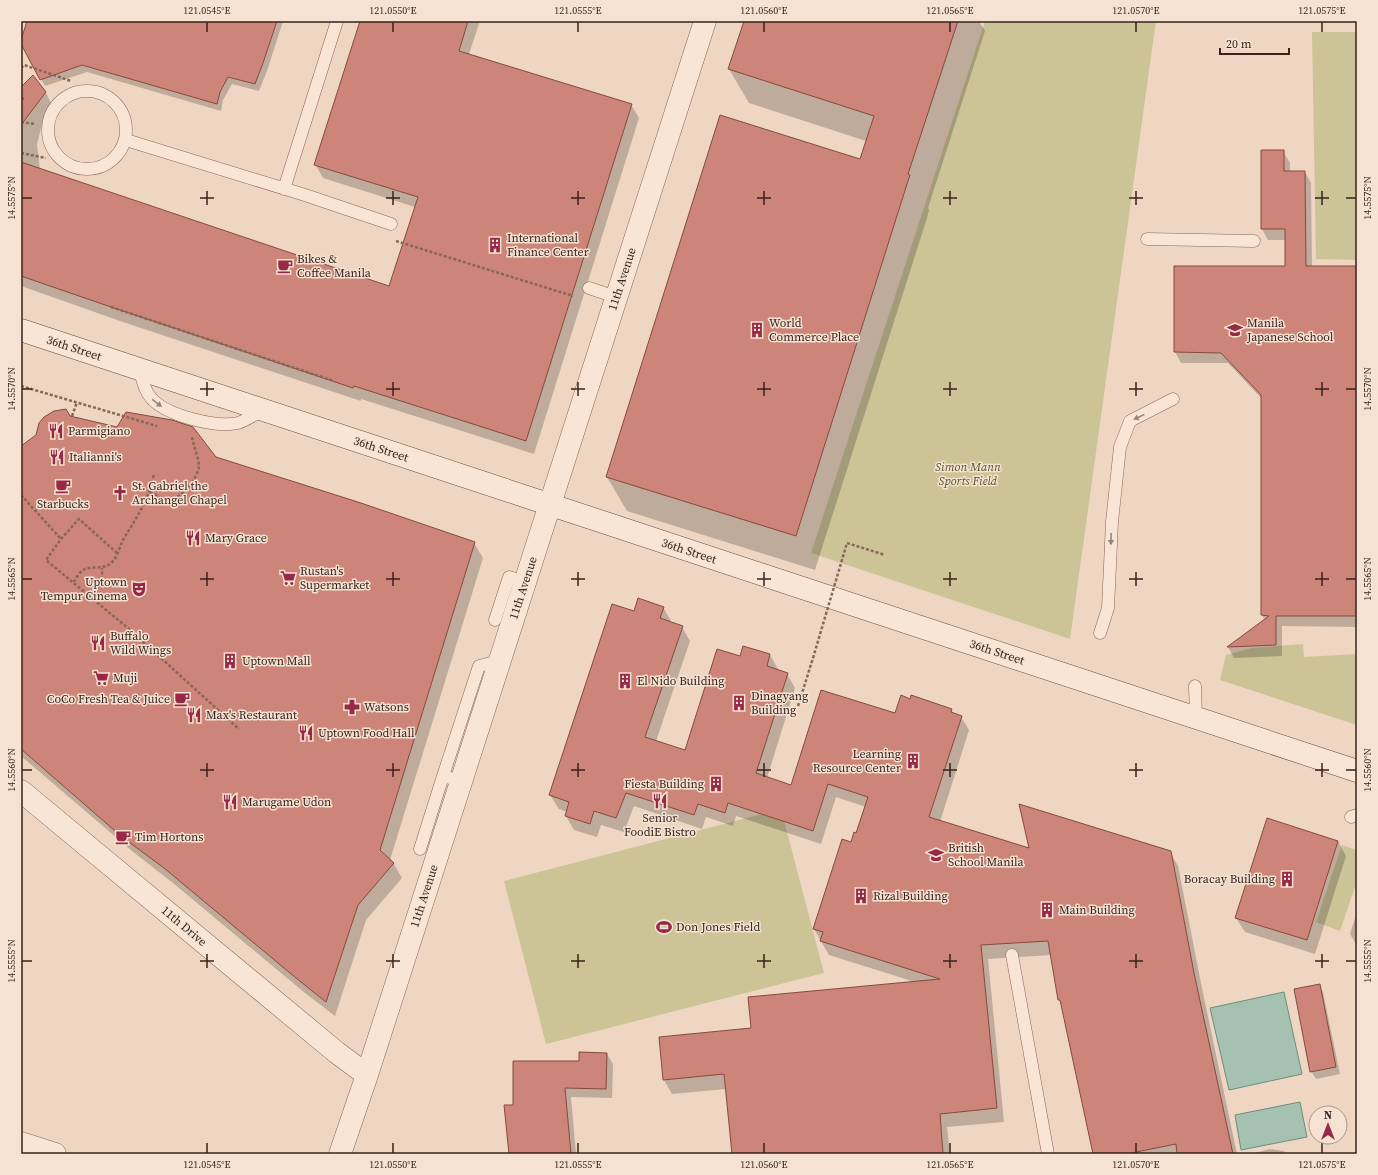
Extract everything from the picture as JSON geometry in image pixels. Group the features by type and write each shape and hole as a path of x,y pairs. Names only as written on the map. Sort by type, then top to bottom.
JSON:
{"street":[{"name":"11th Avenue","path":"340,1154 366,1075 452,779 499,661 705,21"},
{"name":"36th Street","path":"21,330 1357,771"},
{"name":"11th Drive","path":"21,792 336,1052 366,1075"},
{"path":"21,1143 55,1154"}],"lane":[{"path":"284,189 337,21"},
{"path":"91,91 102,94 116,104 125,118 127,129 126,140 121,151 109,163 93,169 81,169 61,159 54,151 49,136 50,120 54,110 61,102 80,92 91,91"},
{"path":"126,140 391,224"},
{"path":"1147,239 1254,240"},
{"path":"589,288 616,297"},
{"path":"140,370 143,385 152,400 166,410 187,417 215,424 239,423 263,410"},
{"path":"1100,633 1108,608 1112,522 1120,447 1130,421 1173,399"},
{"path":"495,620 508,577 525,582"},
{"path":"1195,686 1196,718"},
{"path":"420,849 452,779"},
{"path":"1012,955 1048,1154"}],"path":[{"path":"21,68 24,65 71,81"},
{"path":"21,122 34,124"},
{"path":"21,153 46,158"},
{"path":"390,238 577,298"},
{"path":"111,307 334,381"},
{"path":"21,386 161,427"},
{"path":"72,416 76,402"},
{"path":"150,492 164,499 175,499 190,485 199,465 191,436"},
{"path":"74,582 83,570 90,568 102,568 109,565 114,560 123,540 142,511 150,492 154,473"},
{"path":"21,495 60,539"},
{"path":"117,554 79,519 60,539 46,560 129,629 239,729"},
{"path":"798,706 847,543 885,555"},
{"path":"92,597 101,583 103,577 102,568"}],"green space":[{"name":"Simon Mann Sports Field","path":"985,21 1156,21 1070,639 811,553"},
{"path":"1312,32 1357,32 1357,260 1316,259"},
{"path":"1303,644 1304,657 1357,654 1357,725 1220,680 1226,655 1252,648"},
{"name":"Don Jones Field","path":"781,809 824,973 546,1044 504,881"},
{"path":"1342,845 1357,850 1357,881 1340,931 1316,922"}],"shaded area":[{"path":"1284,992 1302,1074 1229,1090 1210,1008"},
{"path":"1300,1102 1307,1137 1241,1150 1235,1115"}],"building":[{"path":"27,21 277,21 255,84 228,77 220,92 217,104 82,65 40,80 21,44"},
{"path":"360,21 468,21 459,51 632,104 526,441 354,386 353,388 21,276 21,162 389,286 418,197 314,165"},
{"name":"World Commerce Place","path":"744,21 958,21 908,174 910,175 796,536 606,477 720,115 860,159 874,116 728,69"},
{"path":"33,75 46,92 21,125 21,87"},
{"path":"1261,150 1284,150 1284,171 1305,171 1306,266 1357,266 1357,616 1276,616 1276,645 1227,647 1269,616 1261,615 1261,395 1221,353 1174,352 1174,266 1285,266 1285,229 1261,229"},
{"name":"Uptown Mall","path":"66,409 70,416 117,427 126,412 172,420 193,427 216,457 361,503 475,542 380,850 394,863 358,905 326,1002 164,868 122,837 21,749 21,446 36,435 39,423 44,417 54,411"},
{"path":"638,598 664,607 660,618 683,626 645,737 685,750 717,649 740,656 743,646 770,654 767,666 788,673 756,773 791,785 821,690 895,713 901,695 910,699 911,695 952,709 951,712 962,716 929,817 1029,848 1019,804 1171,851 1194,973 1233,1154 1177,1154 1176,1144 1126,1154 1093,1154 1060,1000 1058,1000 1048,941 981,945 997,1108 940,1114 943,1154 732,1154 724,1074 663,1080 659,1037 751,1028 748,997 940,979 820,941 823,932 813,929 842,839 851,842 854,832 856,833 868,797 828,784 813,831 728,803 725,813 698,804 694,815 626,793 616,818 594,811 590,824 565,816 569,802 549,795 612,604 634,611"},
{"name":"Boracay Building","path":"1267,818 1338,841 1307,940 1235,918"},
{"path":"1320,984 1336,1067 1310,1072 1294,989"},
{"path":"579,1052 607,1053 606,1089 565,1088 571,1154 509,1154 504,1105 513,1105 513,1061 579,1061"}],"place":[{"name":"International Finance Center","path":"495,245"},
{"name":"Bikes & Coffee Manila","path":"285,266"},
{"name":"World Commerce Place","path":"757,330"},
{"name":"Manila Japanese School","path":"1235,330"},
{"name":"Parmigiano","path":"56,431"},
{"name":"Italianni's","path":"57,457"},
{"name":"Starbucks","path":"63,486"},
{"name":"St. Gabriel the Archangel Chapel","path":"120,493"},
{"name":"Mary Grace","path":"193,538"},
{"name":"Rustan's Supermarket","path":"288,578"},
{"name":"Uptown Tempur Cinema","path":"139,589"},
{"name":"Buffalo Wild Wings","path":"98,643"},
{"name":"Uptown Mall","path":"230,661"},
{"name":"Muji","path":"101,678"},
{"name":"El Nido Building","path":"625,681"},
{"name":"CoCo Fresh Tea & Juice","path":"182,699"},
{"name":"Dinagyang Building","path":"739,703"},
{"name":"Watsons","path":"352,707"},
{"name":"Max's Restaurant","path":"194,715"},
{"name":"Uptown Food Hall","path":"306,733"},
{"name":"Learning Resource Center","path":"913,761"},
{"name":"Fiesta Building","path":"716,784"},
{"name":"Senior FoodiE Bistro","path":"660,801"},
{"name":"Marugame Udon","path":"230,802"},
{"name":"Tim Hortons","path":"123,837"},
{"name":"British School Manila","path":"936,855"},
{"name":"Boracay Building","path":"1287,879"},
{"name":"Rizal Building","path":"861,896"},
{"name":"Main Building","path":"1047,910"},
{"name":"Don Jones Field","path":"664,927"}]}
